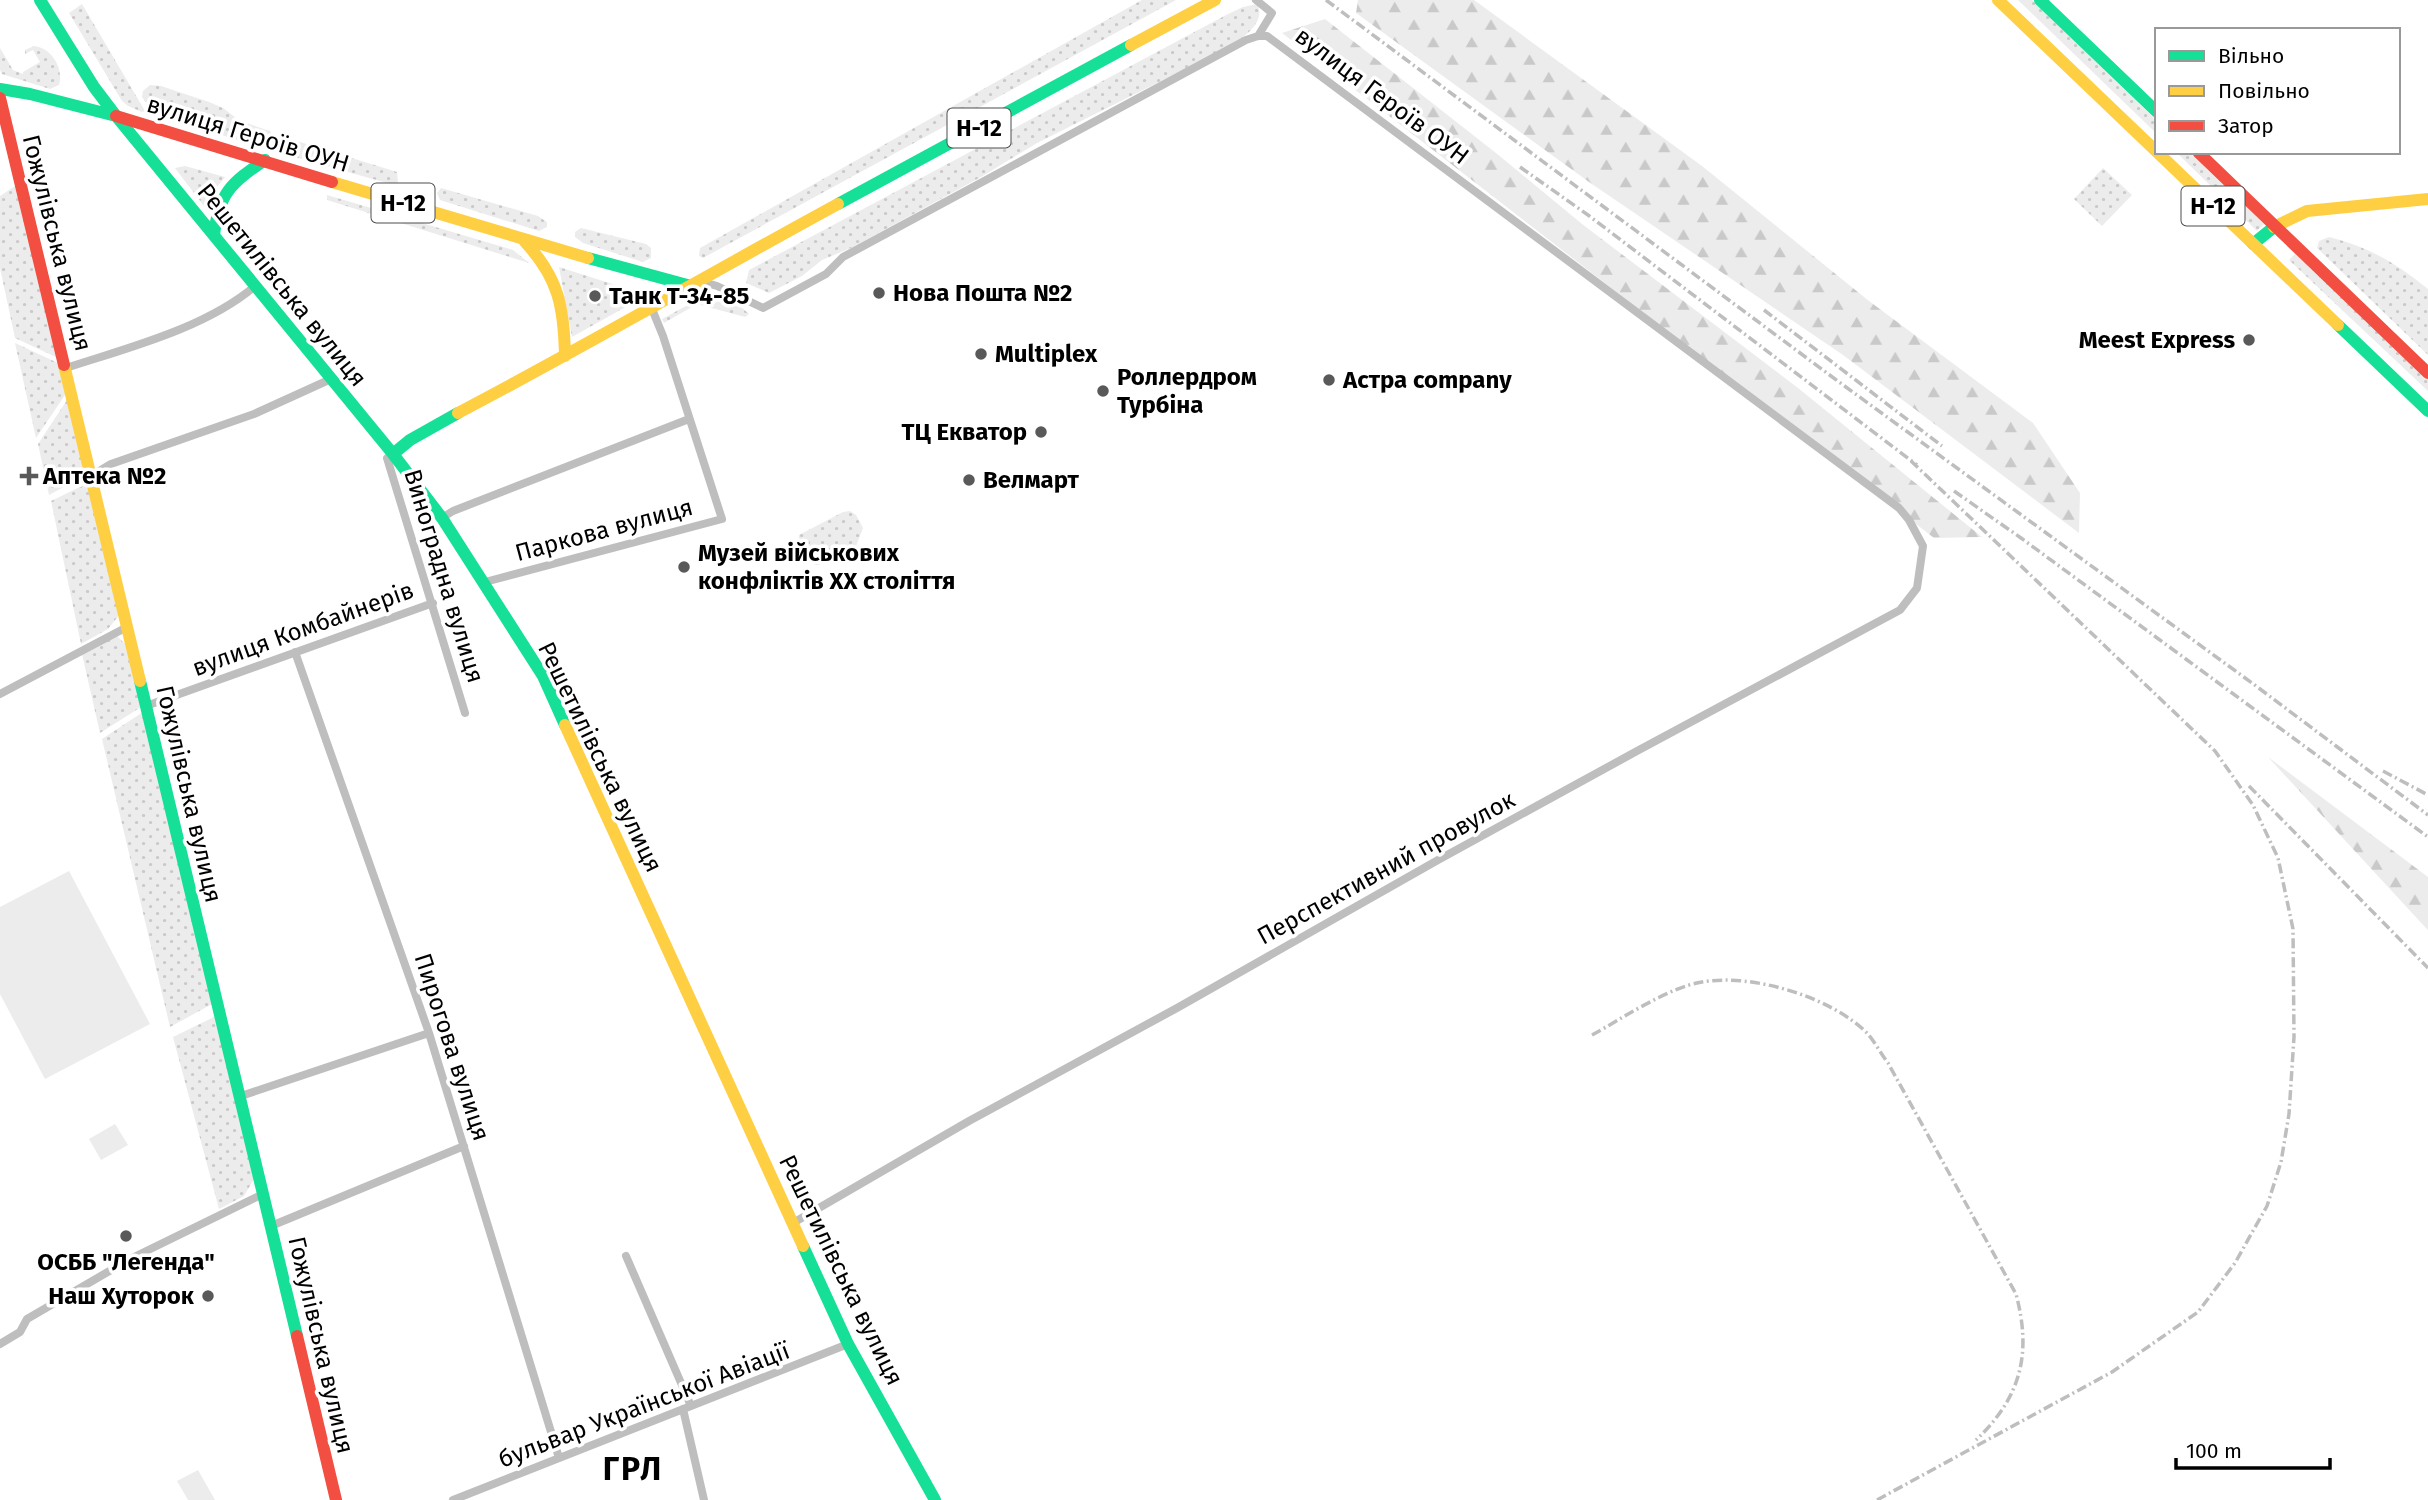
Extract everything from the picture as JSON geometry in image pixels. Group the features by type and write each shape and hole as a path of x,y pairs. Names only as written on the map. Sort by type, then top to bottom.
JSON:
{"main road":[{"name":"Решетилівська вулиця","path":"40,0 94,87 116,116 421,488 485,582 543,676 848,1344 935,1500"},
{"name":"Н-12","path":"393,454 410,440 441,422 1216,0"},
{"name":"Н-12","path":"1998,0 2155,150"},
{"path":"2040,0 2155,110"},
{"name":"вулиця Героїв ОУН","path":"0,89 116,116 524,242 696,283"},
{"name":"Гожулівська вулиця","path":"0,98 336,1500"},
{"name":"Н-12","path":"2159,154 2428,411"},
{"name":"Н-12","path":"2200,154 2428,373"},
{"path":"214,235 216,209 224,193 239,178 265,160"},
{"path":"2253,244 2274,227 2307,211 2428,199"},
{"path":"524,242 546,265 557,289 564,318 565,356"}],"street":[{"path":"1256,0 1272,13 1258,36"},
{"name":"вулиця Героїв ОУН","path":"696,283 724,289 763,308 826,274 844,257 1258,36 1267,36 1899,508"},
{"path":"66,368 204,319 229,307 255,286"},
{"name":"Паркова вулиця","path":"485,582 722,519 652,309"},
{"path":"91,476 111,464 254,414 331,379"},
{"path":"442,518 453,511 689,419"},
{"name":"Виноградна вулиця","path":"393,454 387,458 465,712"},
{"name":"Перспективний провулок","path":"793,1223 968,1121 1177,1008 1438,860 1900,611 1917,588 1923,546 1899,508"},
{"name":"вулиця Комбайнерів","path":"146,706 433,603"},
{"path":"0,694 127,627"},
{"name":"Пирогова вулиця","path":"295,652 429,1033 559,1458"},
{"path":"238,1097 429,1033"},
{"path":"271,1226 464,1146"},
{"path":"0,1344 20,1332 27,1319 85,1285 141,1253 262,1194"},
{"path":"626,1256 687,1407 704,1500"},
{"name":"бульвар Української Авіації","path":"453,1500 464,1498 848,1344"}],"green space":[{"path":"1142,0 1176,0 703,258 699,256 700,248"},
{"path":"1358,0 1474,0 1702,166 1869,301 2033,423 2080,493 2079,533 1843,355 1589,182 1356,13"},
{"path":"2018,0 2032,0 2155,119 2155,132"},
{"path":"82,4 145,111 128,106 122,101 69,13"},
{"path":"1257,4 1257,21 1235,44 1037,143 853,247 822,260 802,276 769,293 746,283 749,270 1228,14"},
{"path":"1325,19 1582,224 1798,388 1982,537 1934,538 1282,33"},
{"path":"34,46 46,51 55,60 60,72 59,85 50,89 2,74 0,48 13,70 23,74 40,62 33,50 25,54 25,50"},
{"path":"150,85 161,86 223,108 240,121 270,131 277,143 268,149 155,115 142,97 143,91"},
{"path":"300,142 397,172 398,182 394,185 291,156 289,149"},
{"path":"2178,154 2191,154 2264,224 2257,231"},
{"path":"185,166 225,177 217,187 207,210 175,168"},
{"path":"2103,168 2132,195 2102,226 2074,199"},
{"path":"18,184 58,358 15,338 0,268 0,196"},
{"path":"441,188 538,216 547,222 547,227 539,231 440,200 437,193"},
{"path":"327,195 513,250 529,263 327,200"},
{"path":"581,228 646,244 651,248 651,258 643,262 583,243 575,237 575,232"},
{"path":"2329,237 2382,257 2428,289 2428,355 2317,248 2319,241"},
{"path":"2295,254 2428,379 2428,391 2289,260"},
{"path":"559,267 625,288 631,304 572,337"},
{"path":"697,300 740,306 749,314 745,317 697,304 664,323 662,319"},
{"path":"15,343 60,364 67,392 36,438"},
{"path":"69,397 86,475 49,495 38,444"},
{"path":"88,483 120,614 108,629 81,644 51,501"},
{"path":"850,511 856,515 863,528 856,546 819,565 806,559 801,550 799,535"},
{"path":"117,636 125,644 141,707 100,733 82,654"},
{"path":"143,712 212,1004 170,1027 102,739"},
{"path":"2268,757 2428,877 2428,930 2425,927"},
{"path":"69,871 150,1024 45,1079 0,994 0,907"},
{"path":"216,1016 254,1179 244,1196 219,1209 173,1037"},
{"path":"115,1124 128,1145 101,1160 89,1139"},
{"path":"198,1470 215,1500 188,1500 177,1481"}],"railway":[{"path":"1326,0 2428,815"},
{"path":"1520,167 1588,215 1917,465"},
{"path":"1764,310 1942,446"},
{"path":"1877,1500 2112,1372 2198,1312 2235,1263 2267,1206 2281,1162 2289,1114 2294,1037 2293,929 2278,858 2253,805 2215,751 1911,461"},
{"path":"1954,491 2428,837"},
{"path":"2383,771 2428,795"},
{"path":"2249,786 2428,968"},
{"path":"1592,1035 1675,990 1702,982 1722,980 1767,985 1812,999 1852,1020 1867,1033 1888,1063 2016,1294 2023,1336 2019,1373 2013,1391 2003,1407 1976,1440"}],"traffic: fast":[{"path":"40,0 94,87 116,116 393,454 410,440 458,413"},
{"path":"2040,0 2155,110"},
{"path":"838,204 1131,45"},
{"path":"0,89 116,116"},
{"path":"214,235 219,209 229,190 265,160"},
{"path":"2253,244 2274,227"},
{"path":"588,258 691,286"},
{"path":"2338,325 2428,411"},
{"path":"393,454 442,518 543,676 565,725"},
{"path":"140,681 297,1336"},
{"path":"803,1246 848,1344 935,1500"}],"traffic: slow":[{"path":"1131,45 1215,0"},
{"path":"1998,0 2155,150"},
{"path":"2159,154 2338,325"},
{"path":"332,182 588,258"},
{"path":"2274,227 2307,211 2428,199"},
{"path":"458,413 838,204"},
{"path":"525,242 545,268 557,294 563,323 565,356"},
{"path":"64,365 140,681"},
{"path":"565,725 803,1246"}],"traffic: jam":[{"path":"0,98 64,365"},
{"path":"116,116 332,182"},
{"path":"2200,154 2428,373"},
{"path":"297,1336 336,1500"}],"place":[{"name":"Нова Пошта №2","path":"879,293"},
{"name":"Танк Т-34-85","path":"595,296"},
{"name":"Meest Express","path":"2249,340"},
{"name":"Multiplex","path":"981,354"},
{"name":"Астра company","path":"1329,380"},
{"name":"Роллердром Турбіна","path":"1103,391"},
{"name":"ТЦ Екватор","path":"1041,432"},
{"name":"Аптека №2","path":"29,476"},
{"name":"Велмарт","path":"969,480"},
{"name":"Музей військових конфліктів ХХ століття","path":"684,567"},
{"name":"ОСББ \"Легенда\"","path":"126,1236"},
{"name":"Наш Хуторок","path":"208,1296"}],"district":[{"name":"ГРЛ","path":"633,1469"}]}
